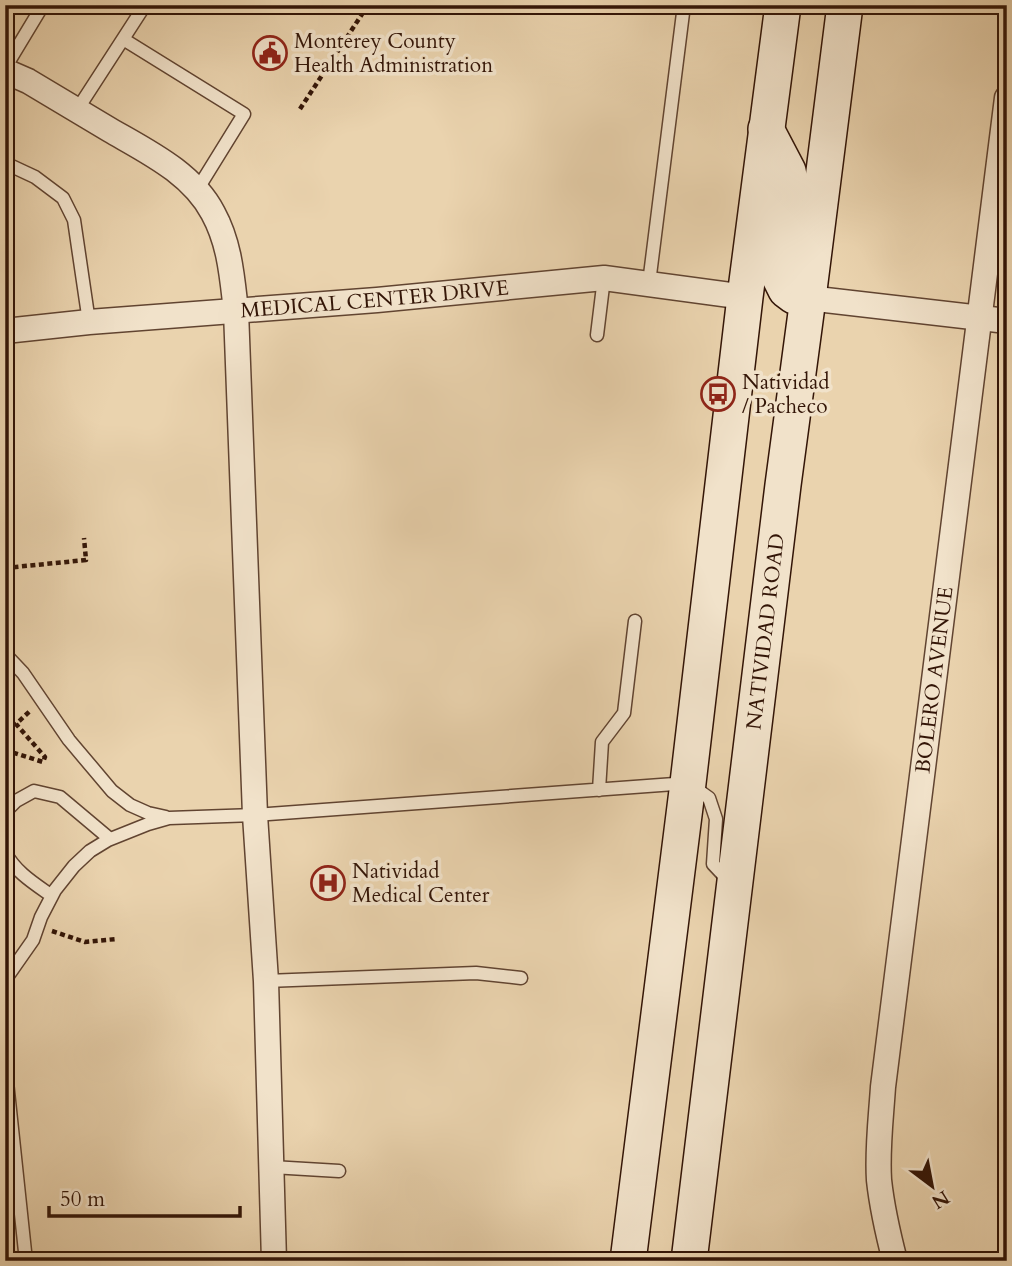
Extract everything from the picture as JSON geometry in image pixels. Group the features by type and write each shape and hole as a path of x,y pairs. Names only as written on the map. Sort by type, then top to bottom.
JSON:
{"main road":[{"path":"628,1261 783,5"},
{"name":"NATIVIDAD ROAD","path":"689,1261 783,485 845,5"},
{"path":"766,129 788,171 790,181 779,256 779,276 786,290 793,296 808,298"}],"street":[{"path":"5,69 162,161 206,201 226,241 236,311 255,815 266,981 274,1261"},
{"name":"BOLERO AVENUE","path":"895,1261 879,1178 880,1119 1007,97"},
{"name":"MEDICAL CENTER DRIVE","path":"5,331 604,278 745,297"},
{"path":"808,298 1007,321"}],"lane":[{"path":"5,69 43,5"},
{"path":"77,110 145,5"},
{"path":"649,283 684,5"},
{"path":"123,39 244,114 197,190"},
{"path":"5,163 35,177 63,198 74,220 89,322"},
{"path":"597,335 604,278"},
{"path":"599,790 602,742 624,713 635,621"},
{"path":"5,654 23,673 69,740 112,790 130,805 148,813 169,817 255,815 688,783 709,798 716,819 713,864 735,887"},
{"path":"5,812 16,800 34,791 60,797 110,839"},
{"path":"5,980 33,940 52,896 74,866 90,851 110,839 169,817"},
{"path":"5,852 24,876 52,896"},
{"path":"266,981 476,973 521,978"},
{"path":"5,1063 26,1261"},
{"path":"272,1167 340,1171"}],"path":[{"path":"300,109 368,5"},
{"path":"5,568 86,560 83,538"},
{"path":"5,750 43,762 45,757 16,724 43,701"}],"place":[{"name":"Monterey County Health Administration","path":"270,53"},
{"name":"Natividad / Pacheco","path":"718,394"},
{"name":"Natividad Medical Center","path":"328,883"}]}
